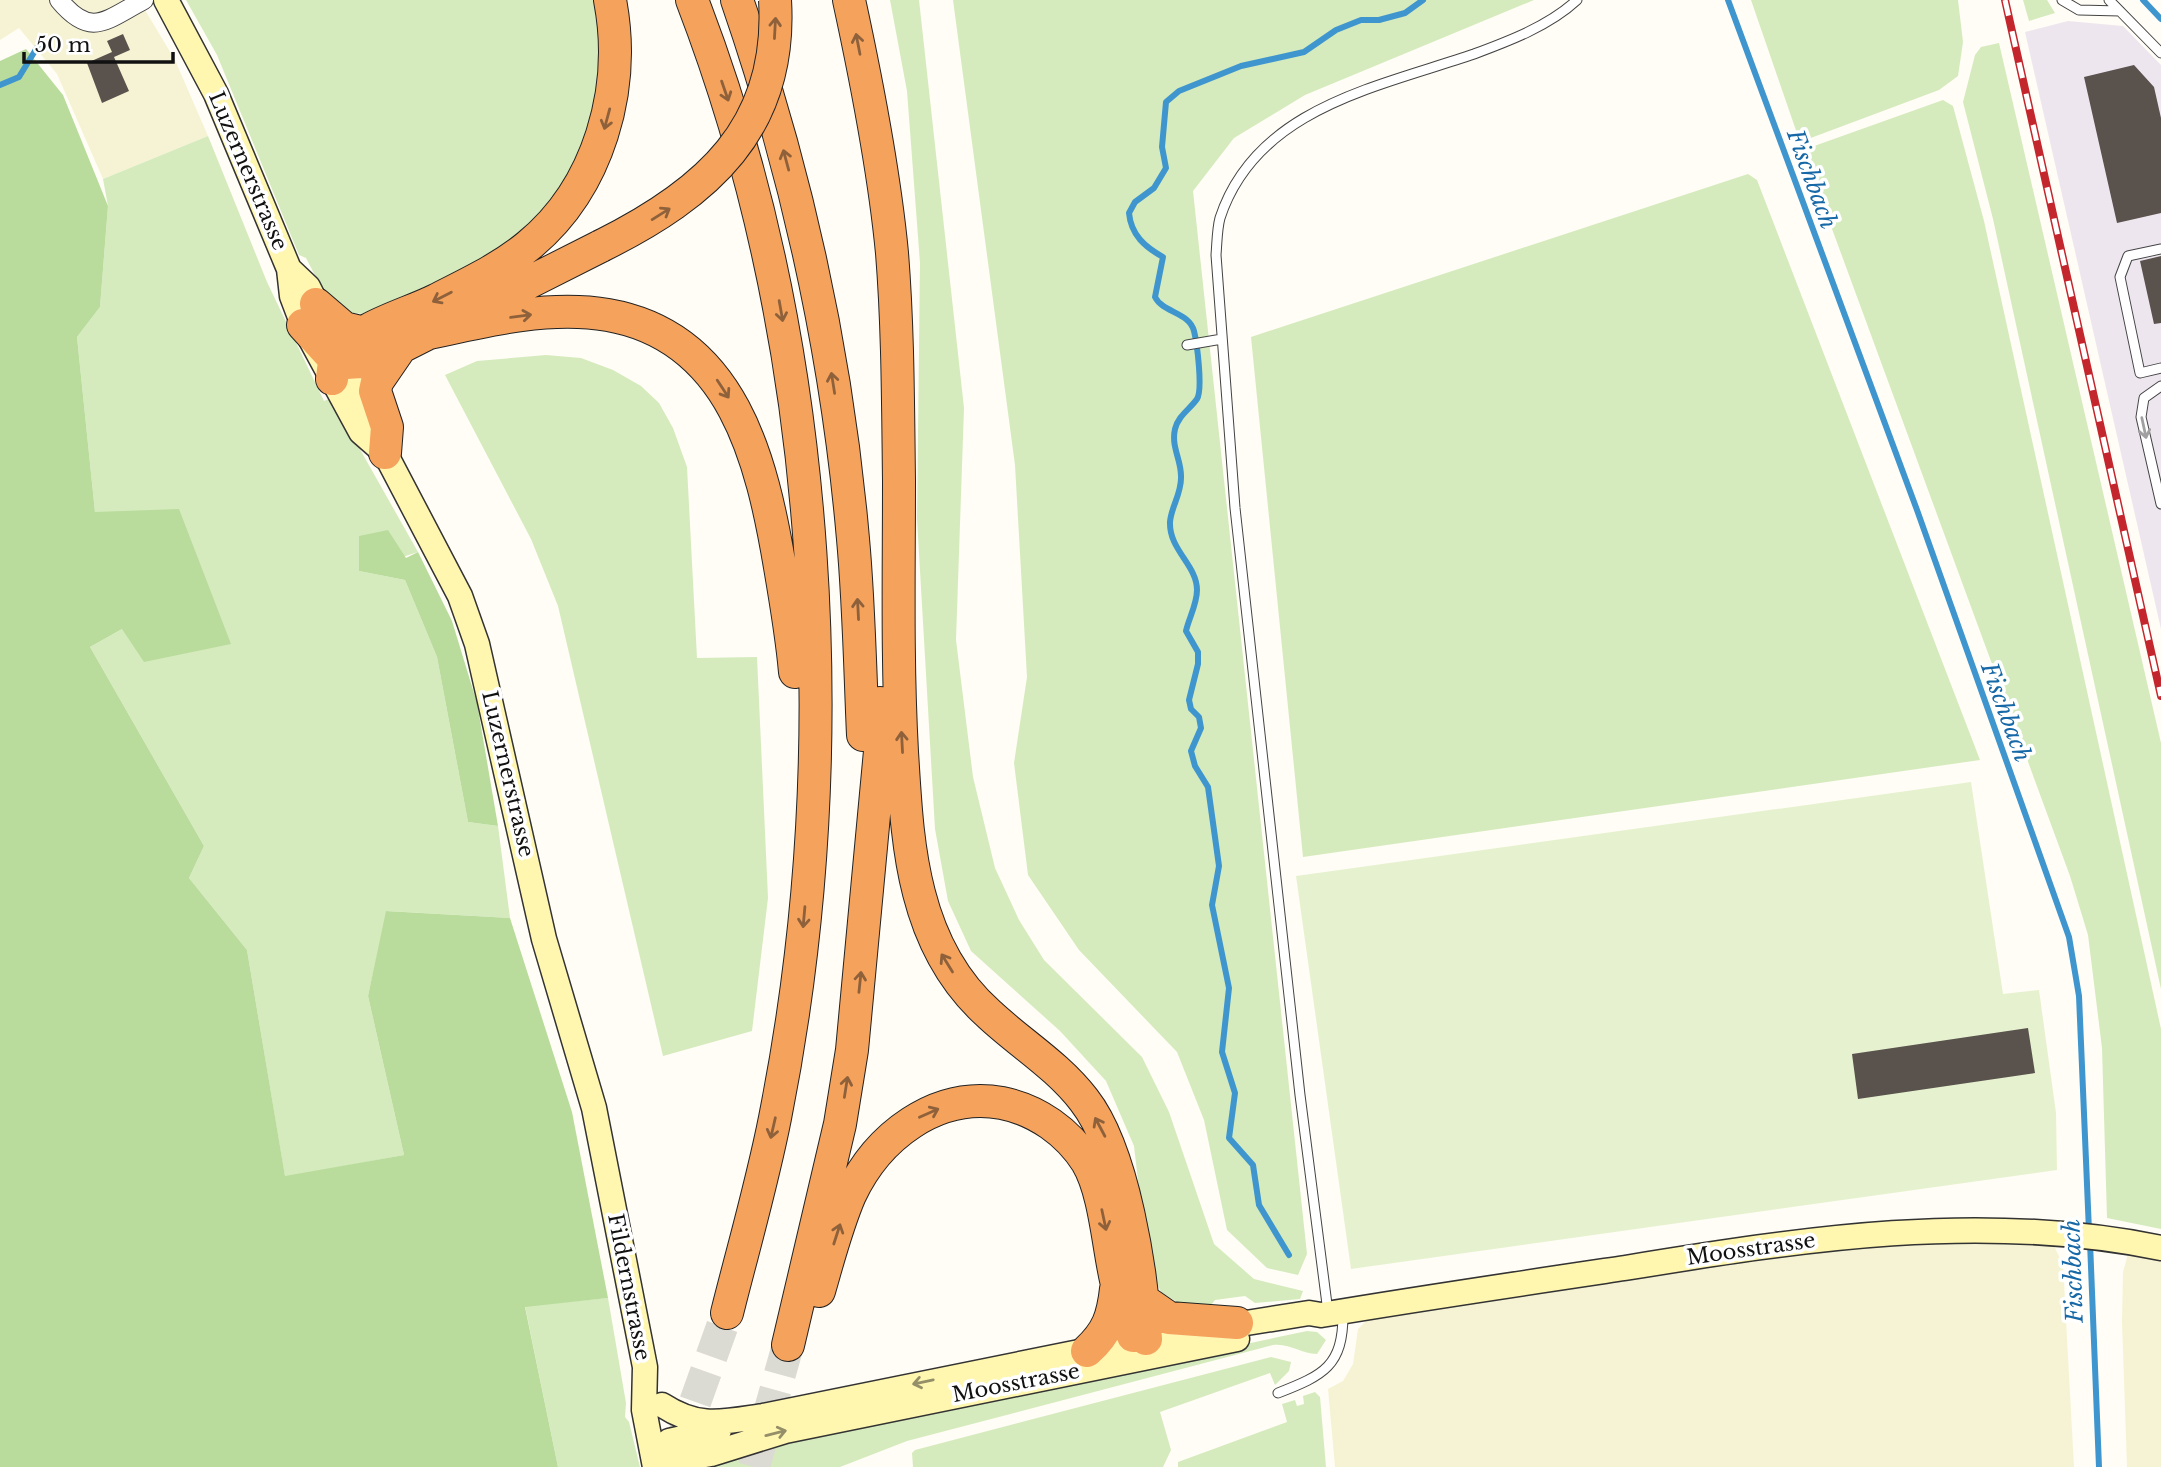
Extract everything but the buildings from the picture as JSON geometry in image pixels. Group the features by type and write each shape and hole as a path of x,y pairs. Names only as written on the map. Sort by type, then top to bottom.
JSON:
{"highway":[{"path":"338,363 365,333 434,301 507,261 546,229 571,198 597,150 612,96 615,30 610,0"},
{"path":"692,0 728,100 754,189 775,276 792,375 802,456 814,691 810,849 800,959 775,1119 727,1314"},
{"path":"737,0 796,199 834,384 853,538 869,873"},
{"path":"338,363 361,362 430,333 601,246 680,202 703,183 729,155 754,112 774,48 775,0"},
{"path":"849,0 891,253 897,394 899,704 909,844 918,890 942,956 972,998 1069,1081 1087,1103 1104,1133 1122,1192 1143,1300 1141,1346"},
{"path":"865,89 878,261 881,479 880,751 852,1050 796,1346 850,1195 868,1165 887,1142 916,1119 962,1103 991,1102 1030,1112 1054,1126 1079,1150 1096,1184 1116,1284 1141,1346"},
{"path":"430,333 531,315 566,312 607,315 661,332 686,349 716,378 745,430 773,529 793,652 810,849"},
{"path":"310,315 365,333"},
{"path":"310,315 338,363"},
{"path":"385,453 387,428 375,391 377,382 401,347"},
{"path":"1087,1350 1108,1329 1114,1313 1116,1284"},
{"path":"1143,1300 1169,1318 1237,1323"}],"main road":[{"name":"Luzernerstrasse","path":"166,0 216,94 289,269 292,296 310,315"},
{"name":"Luzernerstrasse","path":"338,363 380,430 385,453 460,596 477,644 544,939 594,1108"},
{"name":"Fildernstrasse","path":"594,1108 645,1367 644,1410 665,1458"},
{"name":"Moosstrasse","path":"665,1458 705,1460 785,1431 1237,1323 1309,1313 1331,1314 1802,1240 1882,1232 1977,1229 2109,1238 2161,1248"},
{"name":"Moosstrasse","path":"662,1405 697,1422 711,1424 763,1416 1087,1350 1141,1346 1311,1322 1331,1314"},
{"path":"645,1367 662,1405 665,1458"},
{"name":"Moosstrasse","path":"665,1458 763,1416"}],"street":[{"path":"59,0 79,22 93,24 108,20 144,0"}],"lane":[{"path":"1278,1393 1319,1373 1336,1359 1343,1339 1331,1314 1298,1082 1241,559 1216,255 1220,219 1236,186 1274,137 1315,110 1501,44 1535,29 1577,0"},
{"path":"2062,0 2080,10 2120,11"},
{"path":"2109,0 2161,53"},
{"path":"2161,249 2128,257 2120,277 2140,373 2161,368"},
{"path":"1187,345 1222,340"},
{"path":"2161,386 2144,398 2141,416 2161,504"}],"shaded area":[{"path":"0,0 139,0 175,60 208,136 103,179 57,74 19,28 0,40"},
{"path":"2068,21 2123,26 2161,65 2161,629 2025,32"},
{"path":"1896,1241 2053,1244 2063,1264 2074,1467 1335,1467 1328,1389 1343,1381 1353,1364 1358,1329 1368,1319 1787,1252"},
{"path":"2128,1254 2161,1259 2161,1467 2127,1467 2122,1322 2123,1272"}],"green space":[{"path":"186,0 597,0 604,61 582,157 536,221 502,249 451,279 365,314 349,313 315,286 317,279 306,258 299,255 217,55"},
{"path":"890,0 919,0 964,408 956,640 973,777 995,868 1019,920 1044,960 1142,1057 1169,1112 1214,1244 1254,1279 1303,1291 1300,1299 1255,1303 1245,1296 1215,1300 1207,1310 1180,1304 1161,1292 1148,1266 1134,1146 1106,1081 1060,1031 971,951 948,901 935,829 917,519 920,263 907,91"},
{"path":"953,0 1534,0 1305,95 1234,138 1193,191 1307,1254 1298,1275 1267,1268 1227,1230 1204,1120 1177,1052 1079,950 1028,875 1014,763 1027,677 1015,465"},
{"path":"1751,0 1958,0 1963,42 1958,76 1939,90 1800,142"},
{"path":"2023,0 2047,0 2055,13 2029,21"},
{"path":"1999,43 2161,743 2161,989 1993,219 1963,102 1975,55 1981,47"},
{"path":"26,49 63,95 108,206 100,307 77,337 95,512 179,509 231,644 144,662 122,629 90,647 204,846 189,878 247,950 285,1176 404,1155 368,996 386,911 510,918 572,1112 608,1298 525,1307 558,1467 0,1467 0,61"},
{"path":"1943,100 1953,106 1984,221 2161,1029 2161,1229 2107,1218 2102,1048 2088,935 2070,876 1803,150"},
{"path":"208,136 267,282 324,401 331,398 418,552 359,571 405,580 437,657 468,822 498,826 510,918 387,911 368,996 404,1155 285,1177 247,950 189,878 204,846 90,647 122,629 95,512 77,337 100,307 108,206 103,179"},
{"path":"1748,174 1757,180 1980,760 1303,857 1251,337"},
{"path":"546,355 581,358 613,370 641,386 659,403 673,428 687,467 697,658 757,657 768,898 752,1031 663,1056 558,606 531,539 445,375 477,361"},
{"path":"388,530 406,558 418,552 452,621 477,703 498,826 468,822 437,657 405,580 359,571 359,536"},
{"path":"1971,782 2003,994 2039,990 2056,1113 2057,1170 1351,1269 1296,876"},
{"path":"608,1298 626,1403 625,1417 629,1422 640,1467 558,1467 525,1306"},
{"path":"1307,1331 1317,1332 1326,1340 1317,1354 1273,1345 907,1441 840,1467 708,1467 739,1451"},
{"path":"1271,1357 1291,1362 1289,1371 1275,1385 1270,1373 1160,1412 1171,1450 1163,1467 913,1467 912,1453 915,1450"},
{"path":"1315,1392 1320,1397 1326,1467 1178,1467 1178,1462 1287,1422 1282,1404 1295,1400 1297,1406 1304,1404 1303,1396"}],"waterway":[{"path":"1289,1255 1259,1205 1253,1165 1229,1138 1235,1093 1222,1052 1229,988 1212,905 1219,866 1208,787 1195,766 1191,751 1201,728 1199,717 1191,709 1189,700 1198,664 1198,652 1186,631 1197,590 1193,573 1174,541 1170,522 1181,482 1174,442 1175,429 1199,394 1197,345 1194,331 1187,320 1155,297 1163,257 1140,240 1129,213 1135,202 1154,188 1166,168 1162,147 1166,102 1179,91 1241,66 1304,52 1336,30 1361,20 1379,20 1405,13 1423,0"},
{"name":"Fischbach","path":"1728,0 1917,510 2069,937 2079,996 2089,1231"},
{"path":"2143,0 2161,19"},
{"path":"0,85 19,77 38,46"},
{"name":"Fischbach","path":"2090,1242 2099,1467"}],"tunnel":[{"path":"679,1447 727,1313"},
{"path":"754,1467 788,1345"}],"railway":[{"path":"2005,0 2161,696"}]}
